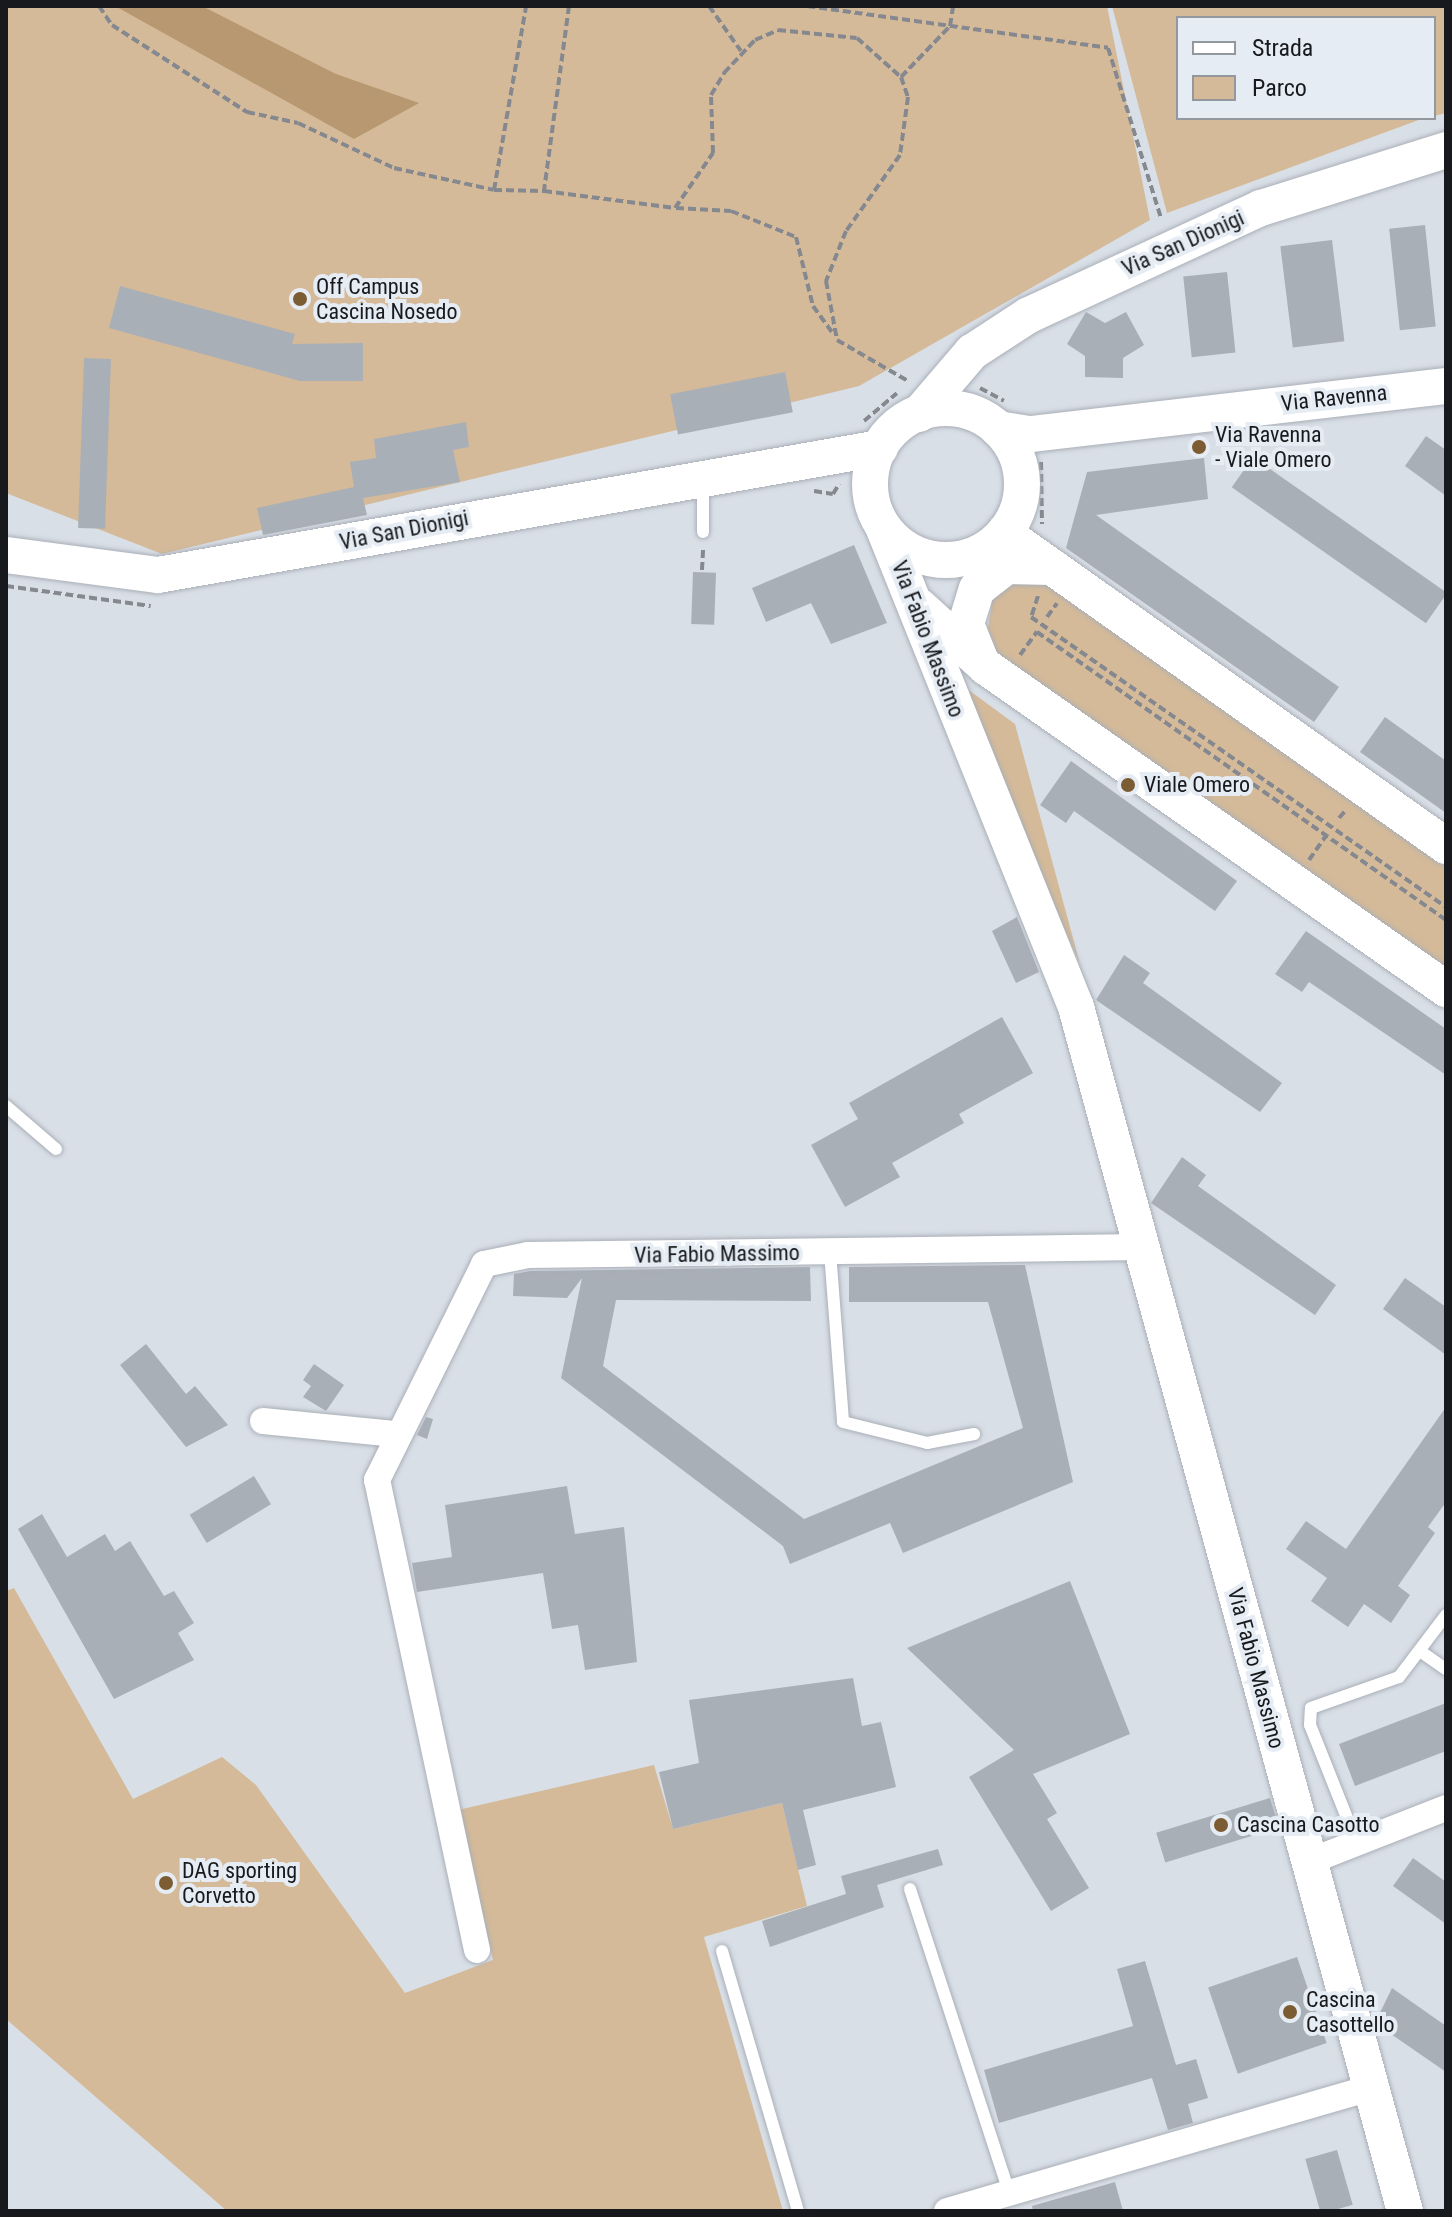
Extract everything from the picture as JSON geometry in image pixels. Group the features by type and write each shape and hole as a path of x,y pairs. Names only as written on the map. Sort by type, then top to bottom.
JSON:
{"street":[{"name":"Via San Dionigi","path":"931,395 972,352 1137,262 1336,181 1446,150"},
{"name":"Via Ravenna","path":"998,429 1079,428 1446,386"},
{"path":"931,395 998,429 1030,463 1020,503 1004,533 976,554 942,560 909,551 884,529 870,483 868,440 931,395"},
{"name":"Via Ravenna","path":"1030,463 1079,428"},
{"name":"Via San Dionigi","path":"6,555 158,575 802,456 868,440"},
{"path":"802,456 870,483"},
{"name":"Via Fabio Massimo","path":"884,529 1076,1007 1405,2211"},
{"path":"1004,533 1446,846"},
{"path":"997,662 966,624 977,589 1006,566 1047,562"},
{"path":"913,600 1446,989"},
{"name":"Via Fabio Massimo","path":"477,1950 377,1480 396,1434 476,1275 499,1257 1144,1247"},
{"path":"263,1421 396,1434"},
{"path":"1308,1862 1446,1808"},
{"path":"947,2211 1371,2088"}],"lane":[{"path":"703,474 703,532"},
{"path":"6,1106 56,1149"},
{"path":"830,1252 843,1422 927,1443 974,1434"},
{"path":"1357,1843 1310,1725 1311,1708 1399,1677 1446,1615"},
{"path":"1420,1651 1446,1669"},
{"path":"910,1889 1009,2192"},
{"path":"722,1951 798,2211"}],"path":[{"path":"99,6 112,25 247,112 298,123 394,168 494,190 544,191 675,208 731,211 796,237 813,306 837,340 931,395"},
{"path":"494,190 526,6"},
{"path":"544,191 569,6"},
{"path":"709,6 741,51"},
{"path":"807,6 1108,48 1161,218"},
{"path":"901,77 950,26 953,6"},
{"path":"675,208 713,153 711,95 741,51 778,30 804,27 857,38 901,77 908,97 900,155 846,231 826,281 837,340"},
{"path":"868,440 882,403 931,395"},
{"path":"1030,463 1047,562 1031,617 1446,907"},
{"path":"997,662 1037,632 1446,920"},
{"path":"1304,866 1326,836"}],"green space":[{"path":"6,6 1107,6 1150,220 859,386 162,554 6,493"},
{"path":"1112,6 1446,6 1446,113 1436,116 1436,16 1176,16 1176,120 1419,120 1167,213"},
{"path":"1014,577 1038,577 1446,862 1446,978 985,647 993,596"},
{"path":"970,691 1015,724 1080,964 963,700"},
{"name":"DAG sporting Corvetto","path":"14,1588 133,1799 222,1757 256,1785 405,1993 493,1960 458,1810 654,1765 673,1829 782,1803 807,1906 704,1937 783,2211 227,2211 6,2019 6,1591"}],"shaded area":[{"path":"115,6 202,6 336,74 419,103 354,139"}],"building":[{"path":"1425,225 1436,326 1400,330 1389,229"},
{"path":"1332,240 1344,341 1293,348 1280,246"},
{"path":"1227,272 1235,353 1192,357 1183,277"},
{"path":"120,286 295,334 292,344 363,343 363,381 300,381 109,328"},
{"path":"1086,312 1105,323 1126,312 1144,345 1123,358 1123,378 1085,377 1085,356 1067,344"},
{"path":"84,358 111,359 105,529 78,528"},
{"path":"785,372 793,412 678,435 670,394"},
{"path":"466,422 469,447 453,450 460,482 363,498 367,515 263,535 257,508 354,487 350,462 376,458 374,439"},
{"path":"1426,436 1446,450 1446,496 1405,466"},
{"path":"1253,457 1446,592 1426,623 1232,487"},
{"path":"1204,458 1208,499 1096,515 1339,687 1314,722 1066,548 1087,472"},
{"path":"854,545 887,623 831,644 811,603 766,622 752,588"},
{"path":"693,572 716,573 714,625 691,624"},
{"path":"1385,717 1446,761 1446,813 1360,752"},
{"path":"1071,761 1237,881 1215,911 1074,811 1066,823 1040,805"},
{"path":"1017,917 1039,972 1016,983 992,931"},
{"path":"1306,931 1446,1029 1446,1075 1309,982 1302,992 1275,974"},
{"path":"1124,955 1150,973 1143,983 1282,1083 1260,1112 1096,1000"},
{"path":"1002,1017 1033,1073 959,1114 964,1123 892,1163 900,1177 845,1207 811,1145 858,1119 849,1103"},
{"path":"1182,1157 1206,1175 1198,1186 1336,1285 1315,1315 1151,1203"},
{"path":"1025,1265 1073,1482 903,1553 890,1523 790,1564 783,1546 561,1378 582,1278 567,1298 513,1296 514,1274 530,1271 810,1267 811,1301 616,1300 603,1366 804,1519 1023,1428 988,1302 849,1302 849,1267"},
{"path":"1405,1278 1446,1307 1446,1355 1383,1309"},
{"path":"146,1344 186,1394 195,1386 228,1425 186,1447 120,1365"},
{"path":"314,1364 344,1385 326,1411 303,1397 311,1386 303,1380"},
{"path":"1446,1407 1446,1502 1428,1527 1435,1533 1398,1586 1410,1595 1391,1623 1364,1604 1348,1627 1311,1601 1327,1578 1286,1549 1306,1521 1346,1549"},
{"path":"426,1417 433,1419 427,1439 417,1435"},
{"path":"254,1476 271,1504 207,1543 190,1515"},
{"path":"567,1486 575,1534 624,1527 637,1662 585,1670 578,1625 552,1629 543,1573 417,1592 412,1563 452,1557 445,1505"},
{"path":"42,1514 67,1557 105,1534 115,1551 130,1541 164,1596 174,1591 194,1623 178,1633 194,1660 114,1699 18,1529"},
{"path":"1070,1581 1130,1734 1033,1774 1057,1813 1047,1819 1089,1888 1051,1911 969,1777 1014,1750 907,1648"},
{"path":"853,1678 862,1726 881,1722 896,1787 803,1810 816,1865 798,1870 782,1803 673,1829 659,1772 699,1763 689,1700"},
{"path":"1446,1703 1446,1751 1355,1786 1339,1744"},
{"name":"Cascina Casotto","path":"1270,1798 1279,1828 1165,1862 1156,1833"},
{"path":"938,1849 943,1865 877,1885 884,1907 770,1947 762,1921 846,1894 841,1876"},
{"path":"1413,1858 1446,1882 1446,1924 1393,1886"},
{"name":"Cascina Casottello","path":"1297,1957 1327,2043 1238,2074 1208,1988"},
{"path":"1145,1961 1176,2065 1196,2059 1208,2098 1188,2104 1193,2123 1168,2130 1152,2078 999,2123 984,2070 1133,2026 1117,1969"},
{"path":"1392,1988 1446,2026 1446,2072 1375,2023"},
{"path":"1337,2150 1353,2205 1320,2211 1305,2159"},
{"path":"1115,2182 1123,2211 1033,2211 1032,2206"}],"place":[{"name":"Off Campus Cascina Nosedo","path":"300,299"},
{"name":"Via Ravenna - Viale Omero","path":"1199,447"},
{"name":"Viale Omero","path":"1128,785"},
{"name":"Cascina Casotto","path":"1221,1825"},
{"name":"DAG sporting Corvetto","path":"166,1883"},
{"name":"Cascina Casottello","path":"1290,2012"}]}
